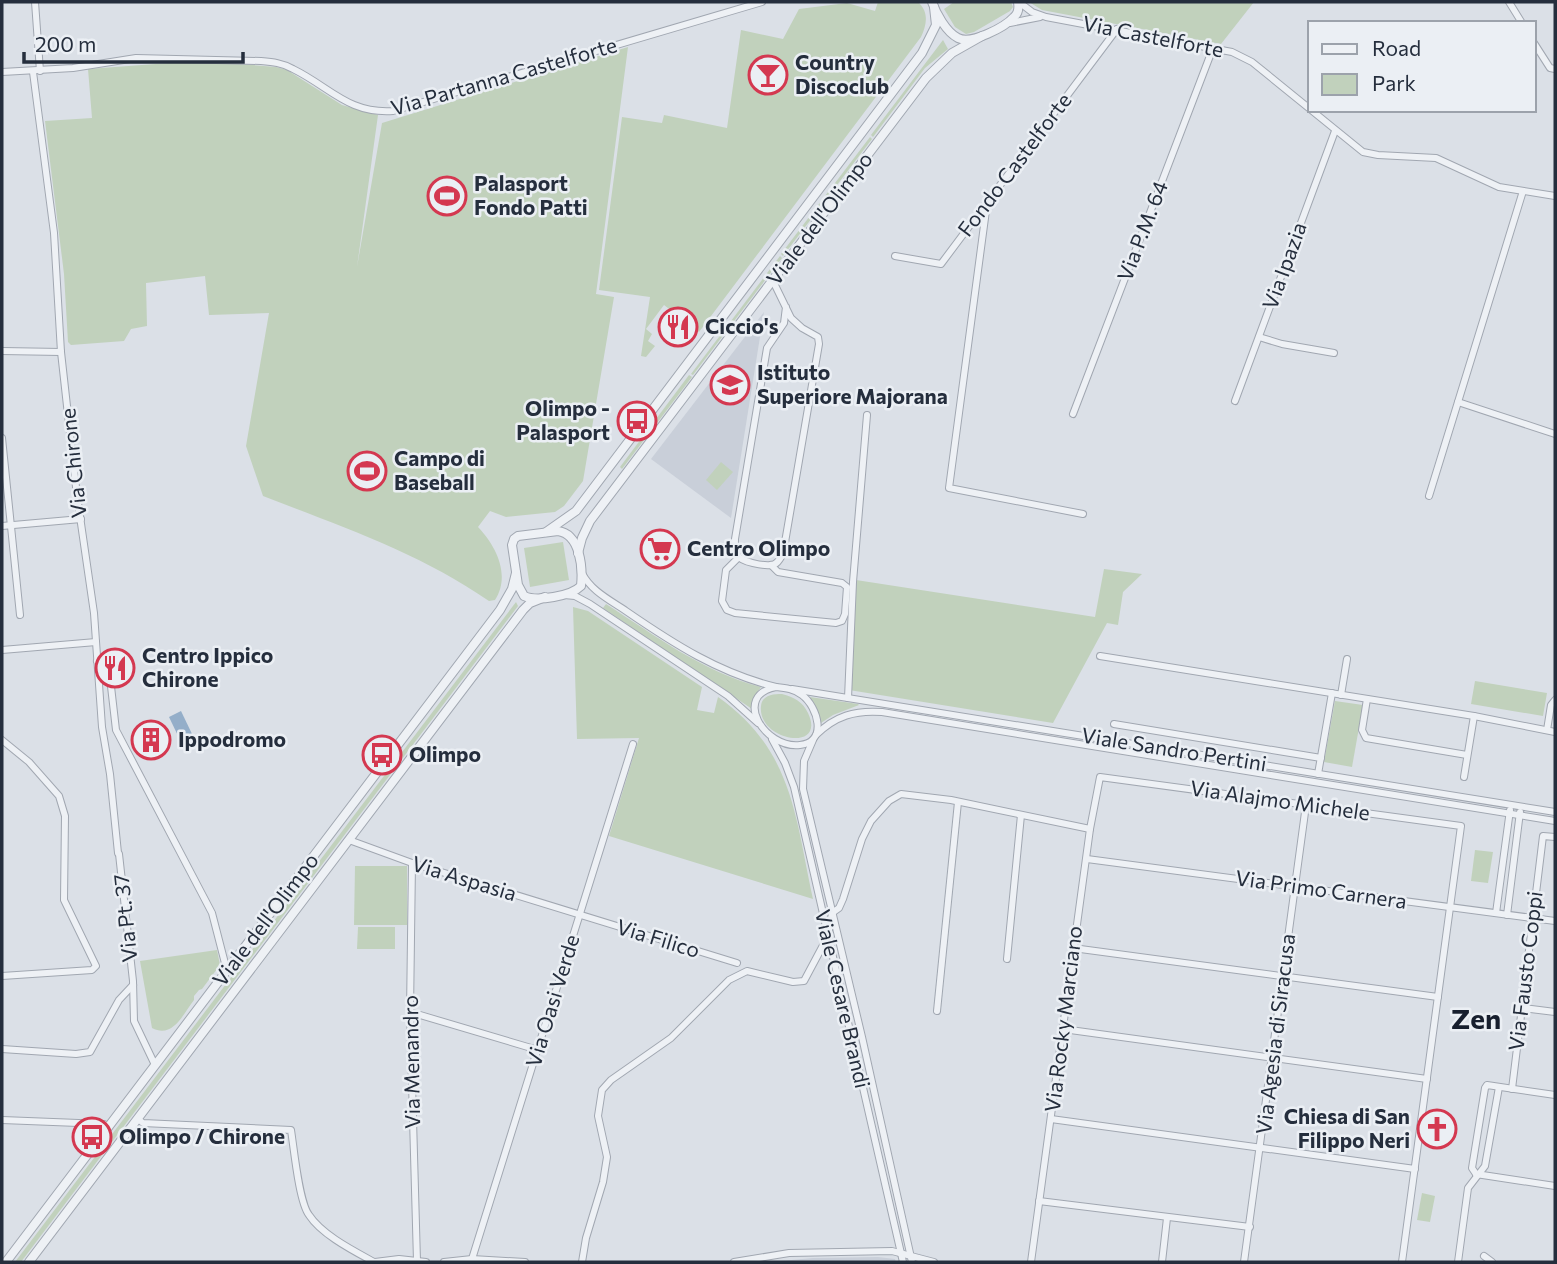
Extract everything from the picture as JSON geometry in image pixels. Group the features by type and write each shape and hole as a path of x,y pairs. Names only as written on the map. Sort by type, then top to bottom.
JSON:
{"street":[{"name":"Via Chirone","path":"35,2 37,71 57,268 61,352 118,854"},
{"name":"Via Partanna Castelforte","path":"2,72 93,66 136,58 277,63 295,69 334,96 356,106 375,111 393,111 762,2"},
{"name":"Via Castelforte","path":"1019,2 1032,12 1046,17 1239,55 1252,62 1308,109"},
{"path":"1000,26 1016,16 1019,2"},
{"path":"1509,2 1521,21"},
{"path":"932,4 949,30 958,38 968,40 982,36"},
{"name":"Viale dell'Olimpo","path":"546,532 576,511 922,53 934,30 936,20 932,4"},
{"name":"Via Castelforte","path":"1000,26 1025,18 1046,17"},
{"name":"Viale dell'Olimpo","path":"578,554 584,531 590,521 932,71 952,53 1000,26"},
{"name":"Fondo Castelforte","path":"895,256 941,264 1116,29"},
{"path":"1536,46 1552,69"},
{"name":"Via P.M. 64","path":"1073,414 1213,48"},
{"name":"Via Castelforte","path":"1312,112 1368,154 1436,158 1499,187 1555,196"},
{"name":"Via Ipazia","path":"1235,401 1335,131"},
{"path":"1429,496 1523,191"},
{"path":"987,203 949,488 1083,514"},
{"path":"738,558 771,565 779,561 783,554 819,344 818,337 791,318 773,281"},
{"path":"738,558 735,539 767,348 784,323 786,307"},
{"path":"1259,337 1334,353"},
{"path":"2,351 61,352"},
{"path":"1458,402 1555,434"},
{"path":"848,698 853,582 867,415"},
{"path":"2,438 20,615"},
{"path":"2,526 80,519"},
{"path":"563,531 569,534 576,544 578,554 582,582 578,589 558,595 530,598 519,590 512,545 518,536 563,531"},
{"path":"738,558 726,570 722,601 727,610 748,615 836,623 842,621 847,587 842,583 778,572 771,565"},
{"path":"558,595 575,596 590,604 728,696 772,738 797,746 815,737 817,719 806,698 792,690 720,669 688,652 593,588 580,569"},
{"name":"Viale dell'Olimpo","path":"6,1262 500,610 512,589 516,573"},
{"name":"Viale dell'Olimpo","path":"29,1262 523,610 530,603 545,597"},
{"path":"2,650 96,642"},
{"path":"1100,656 1474,716 1555,732"},
{"path":"1341,695 1347,659"},
{"path":"97,661 108,670 116,730 212,914 227,971"},
{"path":"758,723 756,699 764,690 776,687"},
{"name":"Viale Sandro Pertini","path":"792,690 1555,812"},
{"path":"1318,774 1332,693"},
{"path":"1367,699 1362,730 1366,738 1468,755"},
{"path":"1547,730 1551,705 1555,700"},
{"name":"Viale Sandro Pertini","path":"815,737 825,726 841,716 858,712 882,712 1555,821"},
{"path":"1464,777 1474,716"},
{"path":"1114,724 1321,758"},
{"name":"Viale Cesare Brandi","path":"815,737 804,761 802,778 863,1037 911,1259"},
{"name":"Viale Cesare Brandi","path":"772,738 794,788 903,1262"},
{"path":"2,740 29,762 59,796 65,816 64,900 96,966 92,970 2,976"},
{"name":"Via Oasi Verde","path":"472,1259 633,744"},
{"name":"Via Alajmo Michele","path":"1100,777 1461,826 1450,907"},
{"name":"Via Rocky Marciano","path":"1031,1262 1073,948 1100,777"},
{"path":"583,1262 586,1238 603,1182 607,1157 598,1116 602,1090 611,1080 671,1038 729,980 747,971 793,982 804,981 828,936 832,913 839,908 843,899 862,839 871,821 889,801 901,794 958,802 1090,829"},
{"path":"937,1011 958,802"},
{"name":"Via Agesia di Siracusa","path":"1244,1262 1306,805"},
{"path":"1496,913 1511,805"},
{"path":"1507,915 1521,806"},
{"path":"1007,960 1021,815"},
{"name":"Via Fausto Coppi","path":"1512,1089 1543,836 1555,837"},
{"name":"Via Aspasia","path":"349,840 412,863 580,915"},
{"name":"Via Pt. 37","path":"118,854 133,983"},
{"name":"Via Primo Carnera","path":"1087,859 1555,921"},
{"name":"Via Menandro","path":"412,863 410,1012 417,1261"},
{"path":"1402,1262 1450,907"},
{"name":"Via Filico","path":"580,915 737,963"},
{"path":"1073,948 1438,997"},
{"path":"2,1049 75,1054 90,1052 119,1000 133,983"},
{"path":"133,983 134,1021 155,1065"},
{"path":"1523,1008 1555,1012"},
{"path":"410,1012 538,1050"},
{"path":"1063,1029 1427,1079"},
{"path":"1555,1095 1488,1085 1485,1088 1472,1168 1476,1174 1555,1186"},
{"path":"1458,1262 1468,1188 1476,1174 1485,1166 1499,1087"},
{"path":"2,1119 102,1124 108,1127"},
{"path":"138,1119 143,1123 291,1130 298,1177 308,1214 338,1242 375,1262 400,1259 426,1262"},
{"path":"1051,1119 1415,1169"},
{"path":"1040,1201 1250,1227"},
{"path":"1162,1262 1167,1218"},
{"path":"734,1262 800,1252 901,1252 911,1259 934,1262"},
{"path":"1484,1256 1492,1262"},
{"path":"444,1262 472,1259 525,1262"}],"shaded area":[{"name":"Istituto Superiore Majorana","path":"764,312 731,518 651,459"},
{"path":"813,1258 895,1259 896,1262 770,1262"}],"green space":[{"path":"878,2 918,2 926,18 921,37 699,332 664,305 646,329 652,334 648,341 655,346 646,357 641,356 650,297 599,290 622,117 662,123 664,115 727,128 741,30 783,39 799,9 847,3 875,11"},
{"path":"954,2 1011,2 1013,7 974,32 966,34 955,27 944,9"},
{"path":"1029,2 1254,2 1221,44 1042,10"},
{"path":"943,40 948,49 925,68 873,137 871,135"},
{"path":"628,47 596,294 614,297 583,481 564,506 555,512 506,517 490,511 478,527 496,552 499,561 502,581 495,600 489,601 463,584 379,542 263,496 246,446 269,313 209,315 205,276 146,283 147,326 131,329 124,341 71,345 68,342 64,274 45,121 92,118 88,69 169,63 228,63 276,67 287,70 342,105 378,115 357,267 382,123"},
{"path":"870,137 872,139 783,256 781,254"},
{"path":"780,256 782,258 693,375 691,374"},
{"path":"689,375 692,377 622,469 620,467"},
{"path":"721,462 733,472 717,490 706,480"},
{"path":"563,542 569,580 530,587 524,548"},
{"path":"1104,569 1142,574 1123,592 1118,625 1107,623 1053,723 849,690 856,580 1095,617"},
{"path":"516,602 518,606 21,1262 15,1262"},
{"path":"606,604 700,663 761,687 753,699 752,709 603,608"},
{"path":"573,607 588,611 702,687 697,710 714,713 718,697 743,717 762,739 787,787 813,899 609,836 639,738 577,739"},
{"path":"1475,681 1547,693 1543,716 1471,704"},
{"path":"782,694 798,701 806,709 811,726 808,734 800,738 790,738 769,727 763,718 763,699"},
{"path":"810,697 858,704 859,705 821,723"},
{"path":"1335,701 1363,705 1352,767 1324,762"},
{"path":"1475,850 1493,852 1488,883 1471,881"},
{"path":"355,866 407,866 407,925 354,925"},
{"path":"358,927 395,927 395,949 357,949"},
{"path":"217,950 220,965 194,996 194,1000 177,1023 166,1030 152,1028 140,961"},
{"path":"1422,1193 1435,1196 1430,1222 1417,1220"}],"water":[{"path":"181,711 193,736 181,742 169,717"}],"place":[{"name":"Country Discoclub","path":"768,75"},
{"name":"Palasport Fondo Patti","path":"447,196"},
{"name":"Ciccio's","path":"678,327"},
{"name":"Istituto Superiore Majorana","path":"730,385"},
{"name":"Olimpo - Palasport","path":"637,421"},
{"name":"Campo di Baseball","path":"367,471"},
{"name":"Centro Olimpo","path":"660,549"},
{"name":"Centro Ippico Chirone","path":"115,668"},
{"name":"Ippodromo","path":"151,740"},
{"name":"Olimpo","path":"382,755"},
{"name":"Chiesa di San Filippo Neri","path":"1437,1129"},
{"name":"Olimpo / Chirone","path":"92,1137"}],"district":[{"name":"Zen","path":"1476,1019"}]}
